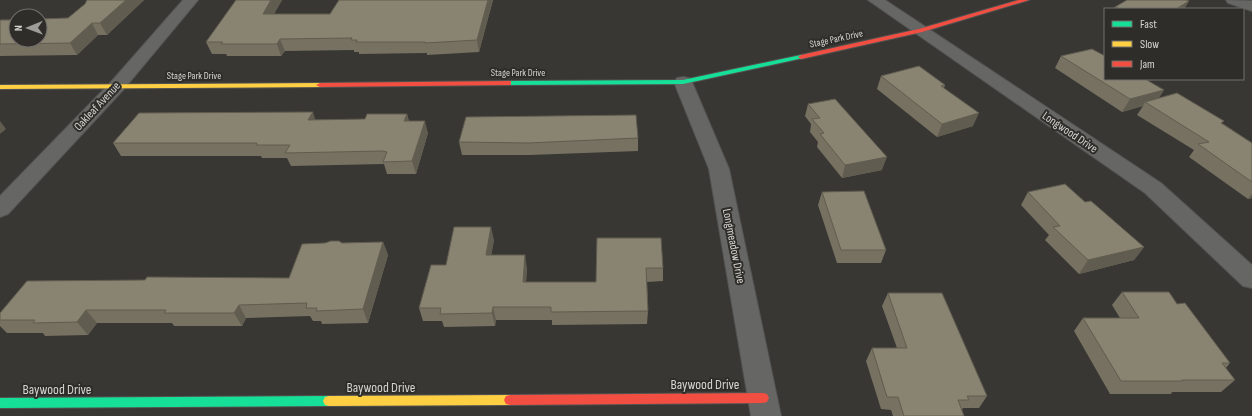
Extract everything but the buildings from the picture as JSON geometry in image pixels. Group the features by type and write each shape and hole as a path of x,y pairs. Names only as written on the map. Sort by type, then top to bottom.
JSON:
{"street":[{"name":"Oakleaf Avenue","path":"0,209 117,86 191,0"},
{"name":"Longwood Drive","path":"875,0 1153,188 1252,279"},
{"name":"Stage Park Drive","path":"0,87 682,82 920,31 1026,0"},
{"path":"1233,0 1252,6"},
{"name":"Longmeadow Drive","path":"682,82 719,169 765,407"},
{"name":"Baywood Drive","path":"0,403 765,407"}],"traffic: fast":[{"path":"508,83 683,82 801,57"},
{"path":"0,403 329,401"}],"traffic: slow":[{"path":"0,87 320,85"},
{"path":"329,401 510,400"}],"traffic: jam":[{"path":"801,57 920,31 1026,0"},
{"path":"320,85 508,83"},
{"path":"510,400 763,398"}]}
